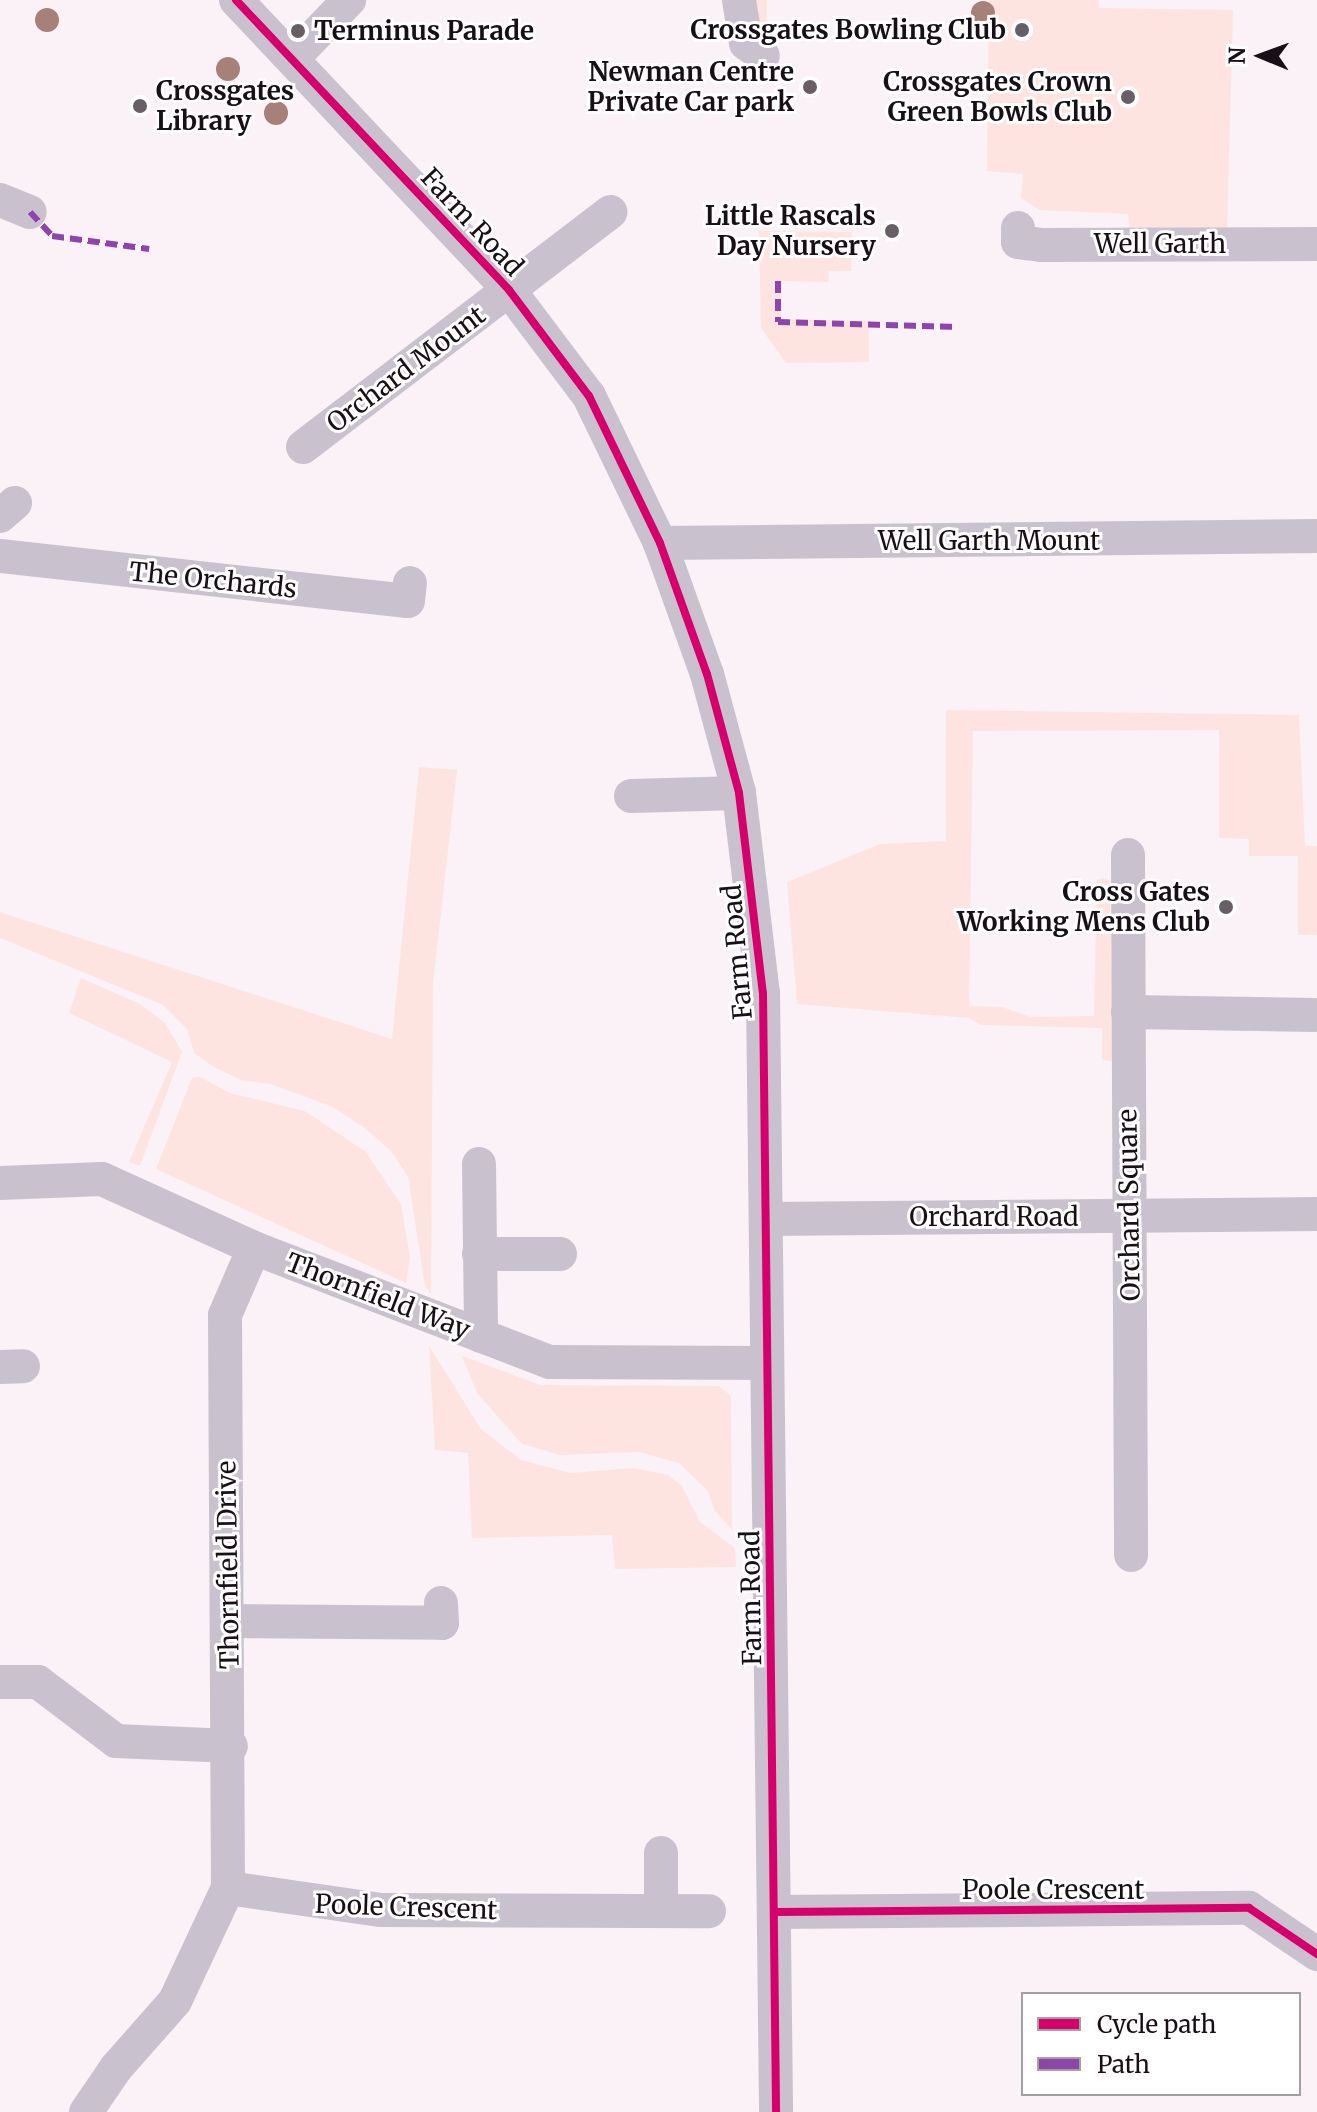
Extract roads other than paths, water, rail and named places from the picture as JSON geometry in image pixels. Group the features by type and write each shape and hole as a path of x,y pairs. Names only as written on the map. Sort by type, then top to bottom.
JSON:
{"street":[{"name":"Farm Road","path":"236,0 509,290 589,396 660,543 707,674 739,793 763,993 776,2112"},
{"path":"293,58 349,0"},
{"path":"739,0 746,43 763,56"},
{"name":"Orchard Mount","path":"303,447 610,212"},
{"name":"Well Garth","path":"1018,228 1018,242 1041,245 1317,244"},
{"name":"Well Garth Mount","path":"660,543 1317,536"},
{"name":"The Orchards","path":"0,556 408,601 410,583"},
{"path":"631,796 739,793"},
{"name":"Orchard Square","path":"1128,855 1131,1555"},
{"path":"1128,1012 1314,1015"},
{"path":"479,1164 481,1336"},
{"name":"Thornfield Way","path":"0,1183 102,1179 254,1248 550,1362 766,1363"},
{"name":"Orchard Road","path":"767,1219 1317,1214"},
{"name":"Thornfield Drive","path":"228,1888 231,1746 225,1315 254,1248"},
{"path":"479,1254 560,1254"},
{"path":"228,1621 442,1623 441,1603"},
{"path":"0,1682 38,1682 116,1741 231,1746"},
{"path":"661,1853 661,1911"},
{"path":"86,2112 116,2068 175,2001 228,1888"},
{"name":"Poole Crescent","path":"228,1888 381,1910 709,1911"},
{"name":"Poole Crescent","path":"775,1912 1249,1908 1317,1954"}],"place":[{"name":"Crossgates Bowling Club","path":"1022,30"},
{"name":"Terminus Parade","path":"298,31"},
{"name":"Newman Centre Private Car park","path":"810,87"},
{"name":"Crossgates Crown Green Bowls Club","path":"1128,97"},
{"name":"Crossgates Library","path":"140,106"},
{"name":"Little Rascals Day Nursery","path":"892,231"},
{"name":"Cross Gates Working Mens Club","path":"1226,907"}]}
